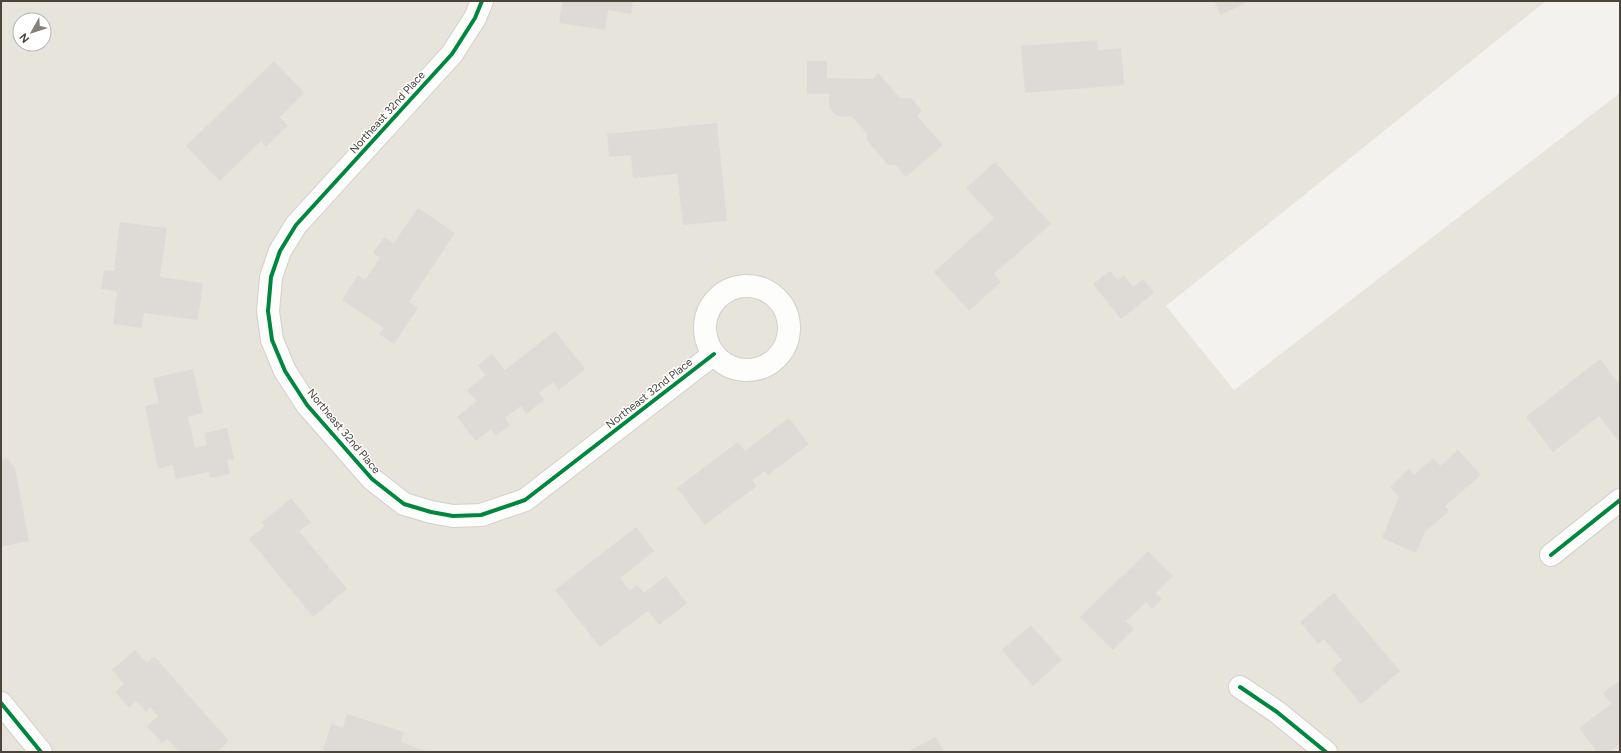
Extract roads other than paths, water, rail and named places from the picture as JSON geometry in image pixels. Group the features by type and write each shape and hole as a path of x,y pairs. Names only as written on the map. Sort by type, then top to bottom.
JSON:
{"street":[{"name":"Northeast 32nd Place","path":"482,1 475,18 452,54 296,225 280,251 270,277 268,311 272,340 285,371 307,405 372,479 404,504 431,512 453,516 481,515 525,500 714,354"},
{"path":"1551,555 1620,500"},
{"path":"1240,687 1277,712 1326,752"},
{"path":"1,703 41,752"}]}
